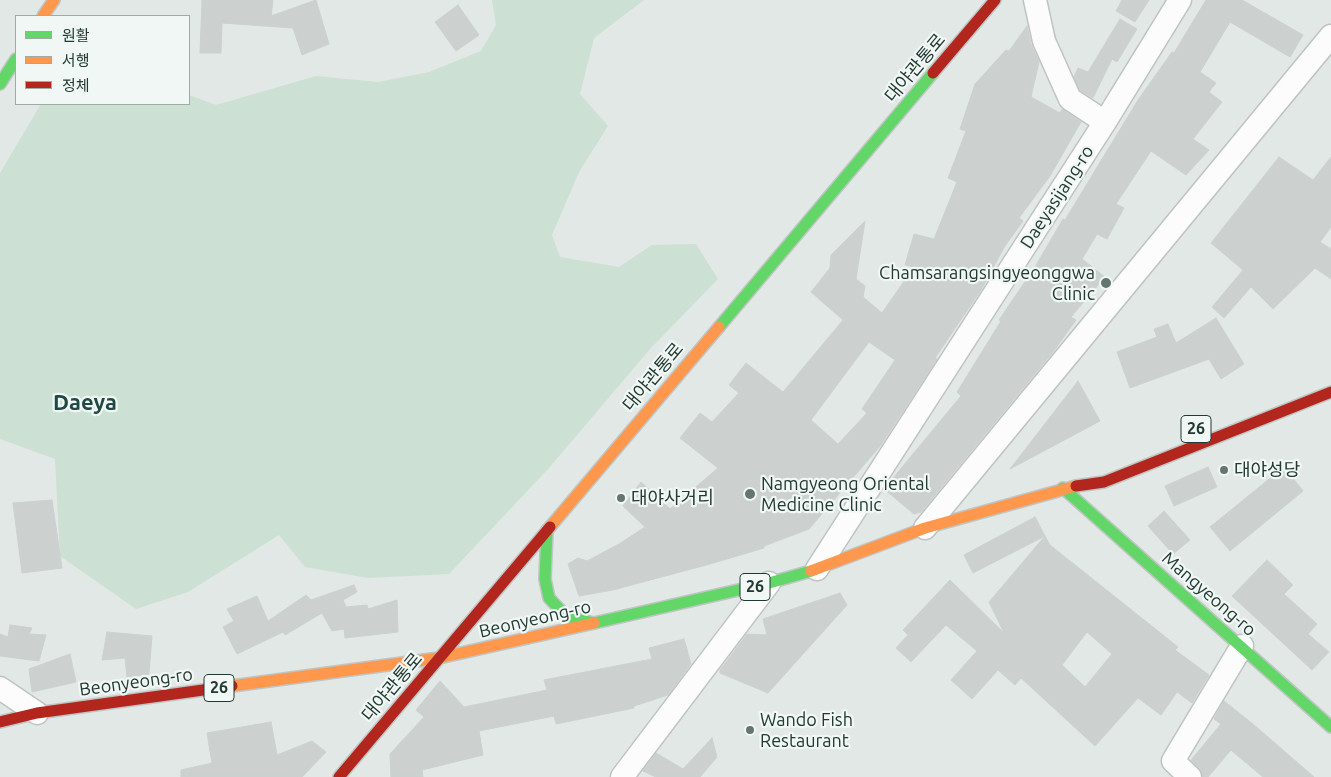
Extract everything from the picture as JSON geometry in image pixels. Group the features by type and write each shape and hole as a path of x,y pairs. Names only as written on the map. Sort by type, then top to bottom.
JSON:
{"main road":[{"path":"45,15 54,0"},
{"name":"대야관통로","path":"338,777 995,0"},
{"path":"0,84 15,61"},
{"name":"Beonyeong-ro","path":"0,722 38,713 439,658 769,584 818,569 925,528 1063,488 1104,482 1331,392"},
{"name":"Beonyeong-ro","path":"1063,488 1093,472"},
{"name":"Mangyeong-ro","path":"1063,488 1331,727"},
{"path":"547,530 545,579 549,598 566,616 593,623"}],"street":[{"path":"1035,0 1044,41 1070,99 1105,122"},
{"name":"Daeyasijang-ro","path":"818,569 1105,122 1180,0"},
{"path":"925,528 1331,36"},
{"path":"622,777 769,584"},
{"path":"1190,777 1173,761 1242,646"},
{"path":"0,688 38,713"}],"green space":[{"path":"492,0 644,0 594,38 580,94 608,126 579,172 552,235 560,257 619,267 652,245 696,244 718,279 651,348 548,469 449,574 368,578 305,567 279,535 188,592 136,609 60,556 55,459 0,439 0,173 40,105 190,105 190,95 216,105 316,76 378,82 429,72 481,51 496,25"}],"building":[{"path":"202,0 273,0 271,16 316,0 329,44 302,55 293,28 222,23 221,53 200,53"},
{"path":"1122,0 1149,0 1135,22 1116,11"},
{"path":"1206,0 1242,0 1303,35 1290,57 1230,22 1200,72 1216,83 1209,92 1222,102 1193,139 1209,150 1186,175 1151,151 1116,204 1124,208 1107,239 1097,234 1082,259 1105,277 1071,317 1076,320 1053,352 921,512 914,514 884,489 961,396 957,392 1001,321 999,320 1035,267 1063,219 1065,220 1138,100 1172,52 1174,53"},
{"path":"458,5 479,35 456,51 435,22"},
{"path":"1120,19 1137,29 1117,62 1112,59 1093,98 1080,90 1074,77 1078,68 1088,72"},
{"path":"1027,26 1031,44 1039,62 1031,97 1060,113 1062,109 1081,122 1050,176 1019,218 1023,221 1005,246 981,290 935,358 937,359 881,445 809,529 764,546 764,548 710,564 613,590 579,596 568,564 578,558 587,561 619,544 645,527 623,506 641,482 670,509 718,468 680,438 700,413 712,422 739,393 729,385 746,363 783,392 843,320 811,292 830,268 831,255 865,221 856,279 865,286 863,297 882,313 914,267 905,265 914,234 934,239 957,182 948,178 966,131 960,129 975,84 1006,50 1009,51","holes":["869,342 895,360 862,409 867,413 838,444 811,420"]},
{"path":"1279,157 1313,180 1331,157 1331,227 1320,242 1331,249 1331,279 1315,268 1273,309 1251,287 1224,318 1212,307 1243,270 1211,243"},
{"path":"1216,318 1244,364 1221,379 1209,359 1130,388 1117,352 1157,337 1154,329 1168,324 1176,343"},
{"path":"1078,381 1100,421 1010,469"},
{"path":"1208,467 1217,487 1174,506 1165,486"},
{"path":"1284,467 1303,491 1230,551 1210,527"},
{"path":"52,500 62,568 22,573 13,503"},
{"path":"1164,511 1190,540 1173,554 1148,526"},
{"path":"1035,517 1045,536 973,573 964,555"},
{"path":"1045,536 1050,545 1178,647 1175,650 1209,675 1192,703 1177,692 1161,715 1138,698 1095,746 1021,678 1015,685 998,670 972,699 951,680 977,651 946,625 911,662 896,648 908,635 903,630 950,580 1004,633 989,602","holes":["1087,632 1112,654 1085,687 1062,665"]},
{"path":"1267,560 1293,585 1284,594 1317,624 1308,634 1329,652 1312,670 1232,596"},
{"path":"354,585 357,592 343,600 346,607 367,605 368,609 397,600 398,632 345,638 344,629 332,631 322,613 285,635 283,632 237,654 223,627 234,621 227,609 257,596 268,621 306,595 311,600"},
{"path":"840,593 847,605 768,693 720,673 720,670 747,634 767,635 763,619"},
{"path":"10,625 32,628 29,634 46,635 39,661 0,656 0,634 8,637"},
{"path":"107,632 152,636 149,674 127,677 125,658 102,660"},
{"path":"684,639 691,664 668,695 634,706 634,708 556,724 554,716 479,731 483,755 422,770 423,777 391,777 390,754 424,717 416,710 440,681 464,707 547,690 544,680 652,659 649,648"},
{"path":"70,654 76,682 32,692 29,669"},
{"path":"1224,701 1314,777 1263,777 1231,750 1208,777 1203,777 1199,768 1191,760 1221,724 1214,719"},
{"path":"271,722 277,755 312,741 326,752 302,777 181,777 181,770 212,763 207,733"},
{"path":"712,738 717,757 700,777 656,777 643,771 656,753 683,769"}],"traffic: fast":[{"path":"0,84 15,61"},
{"path":"719,327 933,73"},
{"path":"1063,488 1331,727"},
{"path":"547,530 545,579 549,598 566,616 593,623"},
{"path":"594,623 769,583 811,571"}],"traffic: slow":[{"path":"44,15 54,0"},
{"path":"550,527 719,327"},
{"path":"811,571 925,528 1076,486"},
{"path":"232,686 439,658 594,623"}],"traffic: jam":[{"path":"933,73 995,0"},
{"path":"1076,486 1104,482 1331,392"},
{"path":"339,777 550,527"},
{"path":"0,722 37,713 232,686"}],"place":[{"name":"Chamsarangsingyeonggwa Clinic","path":"1106,283"},
{"name":"대야성당","path":"1224,470"},
{"name":"Namgyeong Oriental Medicine Clinic","path":"750,494"},
{"name":"대야사거리","path":"621,498"},
{"name":"Wando Fish Restaurant","path":"750,730"}],"district":[{"name":"Daeya","path":"85,403"}]}
